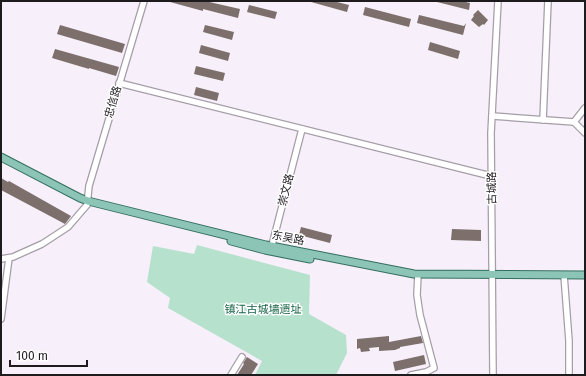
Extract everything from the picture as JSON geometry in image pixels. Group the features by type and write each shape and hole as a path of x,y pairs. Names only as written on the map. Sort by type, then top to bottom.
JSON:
{"main road":[{"name":"东吴路","path":"1,158 87,203"},
{"name":"东吴路","path":"1,162 78,202 271,249 418,276 564,277 585,275"},
{"name":"东吴路","path":"564,277 585,279"}],"street":[{"name":"忠信路","path":"87,203 89,186 144,1"},
{"name":"古城路","path":"493,375 491,133 498,1"},
{"path":"543,120 548,1"},
{"path":"119,83 491,176"},
{"path":"574,122 585,108"},
{"path":"492,116 574,122 585,133"},
{"name":"崇文路","path":"271,249 302,129"},
{"path":"1,259 13,257 42,244 68,227 87,203"},
{"path":"1,319 9,258"},
{"path":"411,375 426,372 434,368 420,315 417,295 418,276"},
{"path":"564,277 569,375"},
{"path":"231,375 242,357"}],"green space":[{"name":"镇江古城墙遗址","path":"197,245 310,275 309,314 346,335 347,353 336,375 255,375 262,361 168,308 170,298 147,282 153,246 194,254"}],"building":[{"path":"205,1 240,9 238,18 203,9 203,11 170,2"},
{"path":"333,1 349,5 347,12 311,2"},
{"path":"462,1 470,3 469,10 437,2"},
{"path":"249,5 277,12 275,19 247,12"},
{"path":"365,7 411,19 409,27 363,15"},
{"path":"478,10 488,20 484,25 483,24 479,27 471,20 474,16 473,15"},
{"path":"419,15 464,26 466,23 463,35 417,23"},
{"path":"60,25 125,44 122,53 57,34"},
{"path":"205,25 234,32 232,40 203,32"},
{"path":"430,42 460,51 458,59 428,50"},
{"path":"201,45 230,53 228,61 199,53"},
{"path":"55,49 119,67 116,76 52,58"},
{"path":"196,66 225,73 223,81 194,74"},
{"path":"196,87 219,93 217,101 194,95"},
{"path":"1,178 71,216 65,224 1,190"},
{"path":"301,227 332,235 330,243 299,235"},
{"path":"452,229 481,230 481,241 451,240"},
{"path":"389,336 389,342 421,336 423,343 400,347 395,350 379,351 379,347 369,348 370,351 361,352 360,348 357,349 357,339"},
{"path":"424,355 426,364 395,371 393,362"},
{"path":"247,357 258,364 251,375 237,375 244,364 243,363"}]}
